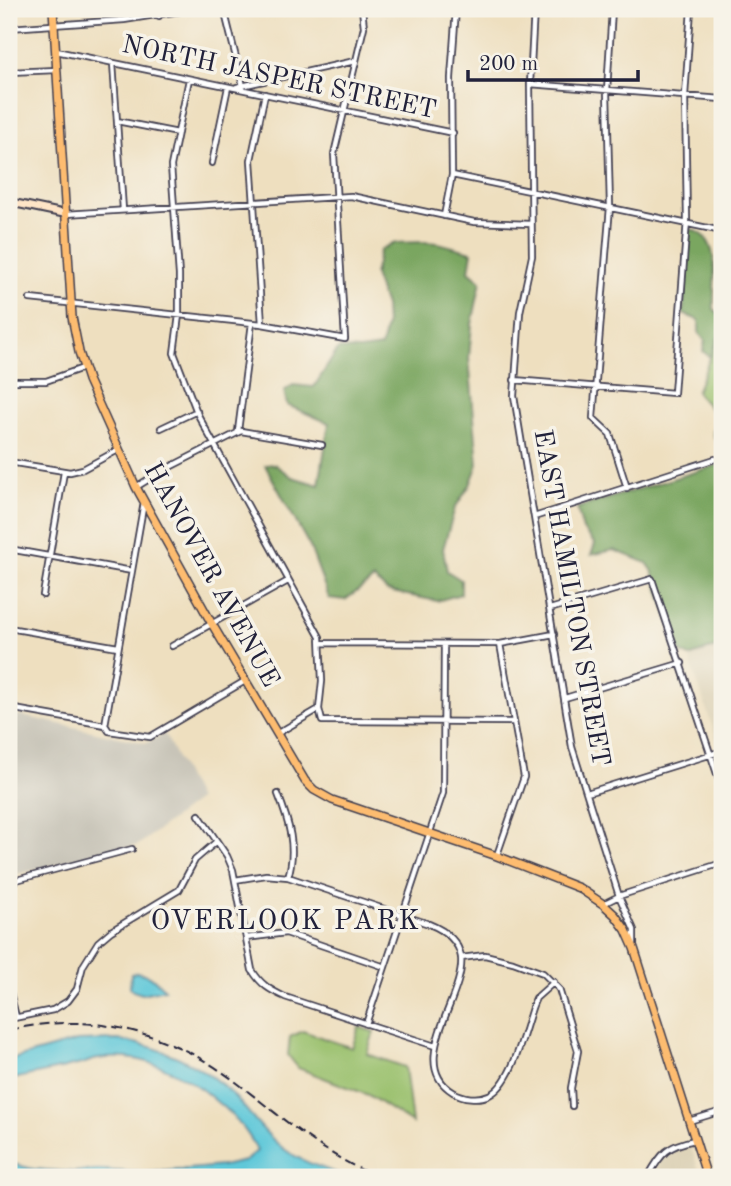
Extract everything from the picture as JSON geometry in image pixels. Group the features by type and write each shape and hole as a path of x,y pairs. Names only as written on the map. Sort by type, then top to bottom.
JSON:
{"main road":[{"name":"HANOVER AVENUE","path":"53,9 72,303 75,336 83,368 136,487 212,624 305,781 323,796 571,884 603,904 621,922 634,948"},
{"path":"9,202 66,214"},
{"name":"EAST HAMILTON STREET","path":"634,948 707,1177"}],"street":[{"path":"159,16 161,9"},
{"path":"9,28 159,16 193,9"},
{"path":"224,9 243,86"},
{"path":"30,299 262,324 345,339 334,154 364,27 362,9"},
{"path":"444,216 452,175 451,78 456,9"},
{"name":"EAST HAMILTON STREET","path":"534,9 530,84 531,264 520,312 514,396 572,747 619,896 634,930 634,948"},
{"path":"612,9 607,91 610,207 594,421 610,434 627,488"},
{"path":"514,380 674,393 687,224 685,96 691,9"},
{"name":"NORTH JASPER STREET","path":"56,51 453,133"},
{"path":"212,163 230,87 355,61"},
{"path":"113,63 123,210"},
{"path":"9,72 58,70"},
{"path":"189,79 172,166 179,315 174,353 197,411 322,643 319,709 322,720 514,722"},
{"path":"530,84 722,99"},
{"path":"262,324 251,160 265,94"},
{"path":"117,121 178,133"},
{"path":"452,175 722,231"},
{"path":"66,214 351,196 488,224 531,224"},
{"path":"238,431 252,323"},
{"path":"9,381 46,381 83,368"},
{"path":"161,428 197,411"},
{"path":"136,487 238,431 247,430 322,445"},
{"path":"9,462 64,472 83,469 118,450"},
{"path":"534,517 715,459"},
{"path":"43,595 64,472"},
{"path":"145,501 105,725 109,731 150,737 245,681"},
{"path":"9,549 132,571"},
{"path":"550,609 652,579 722,789"},
{"path":"172,646 288,581"},
{"path":"9,628 118,647"},
{"path":"322,643 500,644 554,634"},
{"path":"366,1024 443,793 444,644"},
{"path":"497,856 524,777 500,644"},
{"path":"565,698 682,663"},
{"path":"9,708 105,725"},
{"path":"277,733 319,709"},
{"path":"587,793 722,751"},
{"path":"278,794 288,820 294,854 288,877"},
{"path":"199,815 227,856 235,880 252,970 267,989 435,1046"},
{"path":"9,1019 53,1010 68,1000 77,989 88,956 98,942 111,931 179,890 195,860 216,842"},
{"path":"9,882 132,849"},
{"path":"603,904 619,896 722,863"},
{"path":"235,880 266,874 288,877 441,929 454,939 461,958 460,975 435,1046 434,1062 445,1087 460,1096 482,1097 507,1080 536,998 554,982"},
{"path":"246,938 286,933 385,967"},
{"path":"461,958 485,955 494,957 533,968 554,982 559,989 578,1051 571,1088 572,1106"},
{"path":"9,988 16,1017"},
{"path":"689,1122 722,1111"},
{"path":"648,1177 670,1147 695,1140"}],"shaded area":[{"path":"722,645 722,742 718,744 689,657"},
{"path":"9,713 146,743 165,734 198,800 138,845 9,876"},
{"path":"681,1146 691,1147 701,1177 659,1177 656,1169 661,1161"}],"green space":[{"path":"690,229 701,233 708,241 714,263 714,309 722,317 722,329 710,357 703,351 705,341 699,333 699,320 683,314"},
{"path":"424,242 472,252 469,271 481,281 472,324 469,358 478,464 470,485 455,508 443,549 447,571 461,580 461,594 437,601 387,591 374,579 345,600 329,598 310,547 265,465 274,464 292,477 319,485 329,423 287,405 284,391 293,385 314,387 338,349 381,347 386,326 385,306 374,275 380,250 393,243"},
{"path":"722,329 722,422 696,392"},
{"path":"716,414 722,422 722,645 689,657 680,652 652,570 647,563 614,550 591,555 595,544 583,530 577,508 721,464 718,444 713,434"},
{"path":"359,1027 374,1032 367,1054 405,1067 412,1123 368,1095 298,1068 288,1055 290,1037 303,1031 352,1048"}],"water":[{"path":"137,972 150,976 165,989 142,994 133,991 130,987 131,974"},
{"path":"118,1040 165,1052 194,1065 232,1094 284,1149 307,1162 348,1177 9,1177 9,1163 33,1169 73,1172 101,1170 144,1173 222,1166 245,1161 257,1151 240,1124 203,1091 175,1073 143,1061 127,1058 93,1060 9,1080 9,1060 77,1041"}],"railway":[{"path":"9,1030 70,1023 128,1030 156,1038 210,1064 322,1147 378,1177"}],"district":[{"name":"OVERLOOK PARK","path":"286,922"}]}
